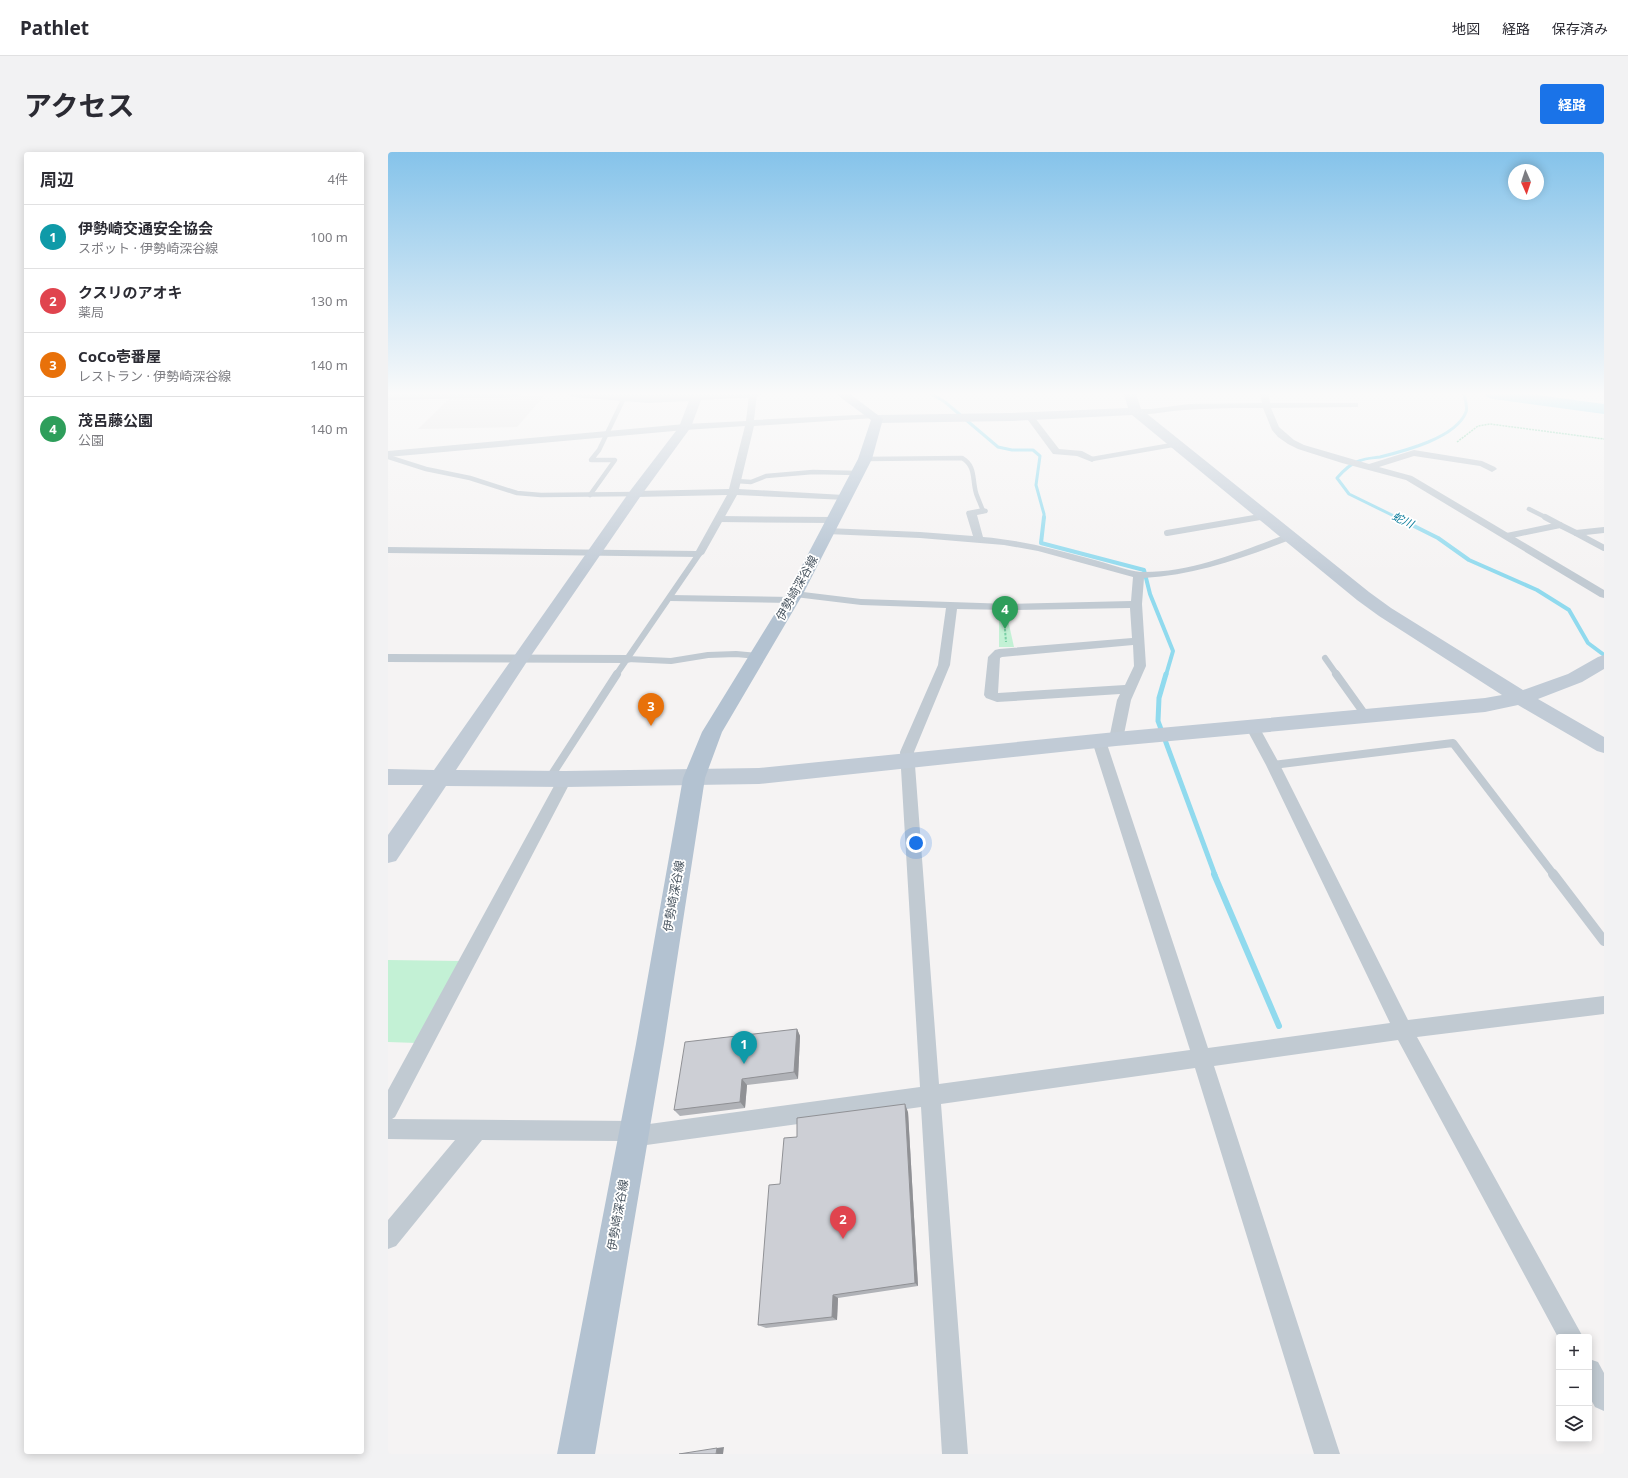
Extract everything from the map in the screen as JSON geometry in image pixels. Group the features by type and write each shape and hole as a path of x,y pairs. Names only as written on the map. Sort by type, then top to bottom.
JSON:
{"main road":[{"name":"伊勢崎深谷線","path":"576,1454 694,778 712,732 793,597 861,466 864,455"}],"street":[{"path":"388,456 400,455"},
{"path":"388,854 594,552 664,455"},
{"path":"388,550 699,554 733,493 742,455"},
{"path":"1083,455 1092,459"},
{"path":"1191,455 1363,596 1385,612 1521,698 1604,746"},
{"path":"1325,455 1409,478 1604,595"},
{"path":"1369,467 1408,455"},
{"path":"1425,455 1482,464 1492,469"},
{"path":"635,494 733,493 844,498"},
{"path":"979,540 971,513 983,511"},
{"path":"830,526 1004,542 1039,548 1139,576 1193,568 1241,555 1290,536"},
{"path":"1139,576 1136,604 1140,666 1108,740 1202,1058 1327,1454"},
{"path":"793,597 861,602 1003,607 1136,604"},
{"path":"952,605 944,665 907,752 907,761 955,1454"},
{"path":"1129,689 997,698 991,694 994,657 999,653 1007,652 1138,641"},
{"path":"388,658 627,659"},
{"path":"388,777 557,779 759,776 1252,726 1485,706 1521,698 1575,678 1604,661"},
{"path":"1252,726 1273,765 1403,1030 1569,1334"},
{"path":"388,1110 557,779"},
{"path":"388,1129 633,1134 930,1096 1403,1030 1604,1005"},
{"path":"388,1238 476,1130"},
{"path":"1592,1376 1604,1398"}],"lane":[{"path":"590,495 615,460 591,460 595,455"},
{"path":"1092,459 1116,455"},
{"path":"388,456 426,469 470,478 488,486 517,493 541,495 635,494"},
{"path":"736,481 751,482 766,476 861,466 962,458 966,459 974,467 976,492 983,511"},
{"path":"1529,509 1604,548"},
{"path":"1167,533 1266,516"},
{"path":"719,519 830,526"},
{"path":"1507,536 1560,525"},
{"path":"1576,533 1604,530"},
{"path":"557,779 627,659 699,554"},
{"path":"670,598 793,597"},
{"path":"627,659 672,661 708,655 736,654 758,656"},
{"path":"1325,658 1366,716"},
{"path":"1273,765 1453,743 1604,942"}],"path":[{"path":"1003,607 1007,652"}],"green space":[{"path":"999,610 1006,611 1014,647 999,647"},
{"path":"388,960 461,961 417,1043 388,1042"}],"building":[{"path":"797,1029 794,1072 742,1079 740,1102 674,1110 685,1042"},
{"path":"905,1104 915,1283 833,1295 832,1317 758,1325 769,1185 780,1184 784,1138 797,1137 797,1118"},
{"path":"717,1448 716,1454 679,1454"}],"waterway":[{"path":"1039,455 1040,456 1036,485 1044,517"},
{"name":"蛇川","path":"1387,455 1356,462 1347,468 1337,478 1349,494 1398,518"},
{"path":"1044,517 1041,543 1144,570 1150,594 1173,651 1166,675"},
{"name":"蛇川","path":"1398,518 1438,538 1469,560 1537,590 1569,610 1588,643 1604,655"},
{"path":"1166,674 1159,698 1158,721 1215,875"},
{"path":"1214,874 1279,1026"}],"place":[{"name":"茂呂藤公園","path":"1005,629"},
{"name":"CoCo壱番屋","path":"651,726"},
{"name":"伊勢崎交通安全協会","path":"744,1064"},
{"name":"クスリのアオキ","path":"843,1239"}]}
